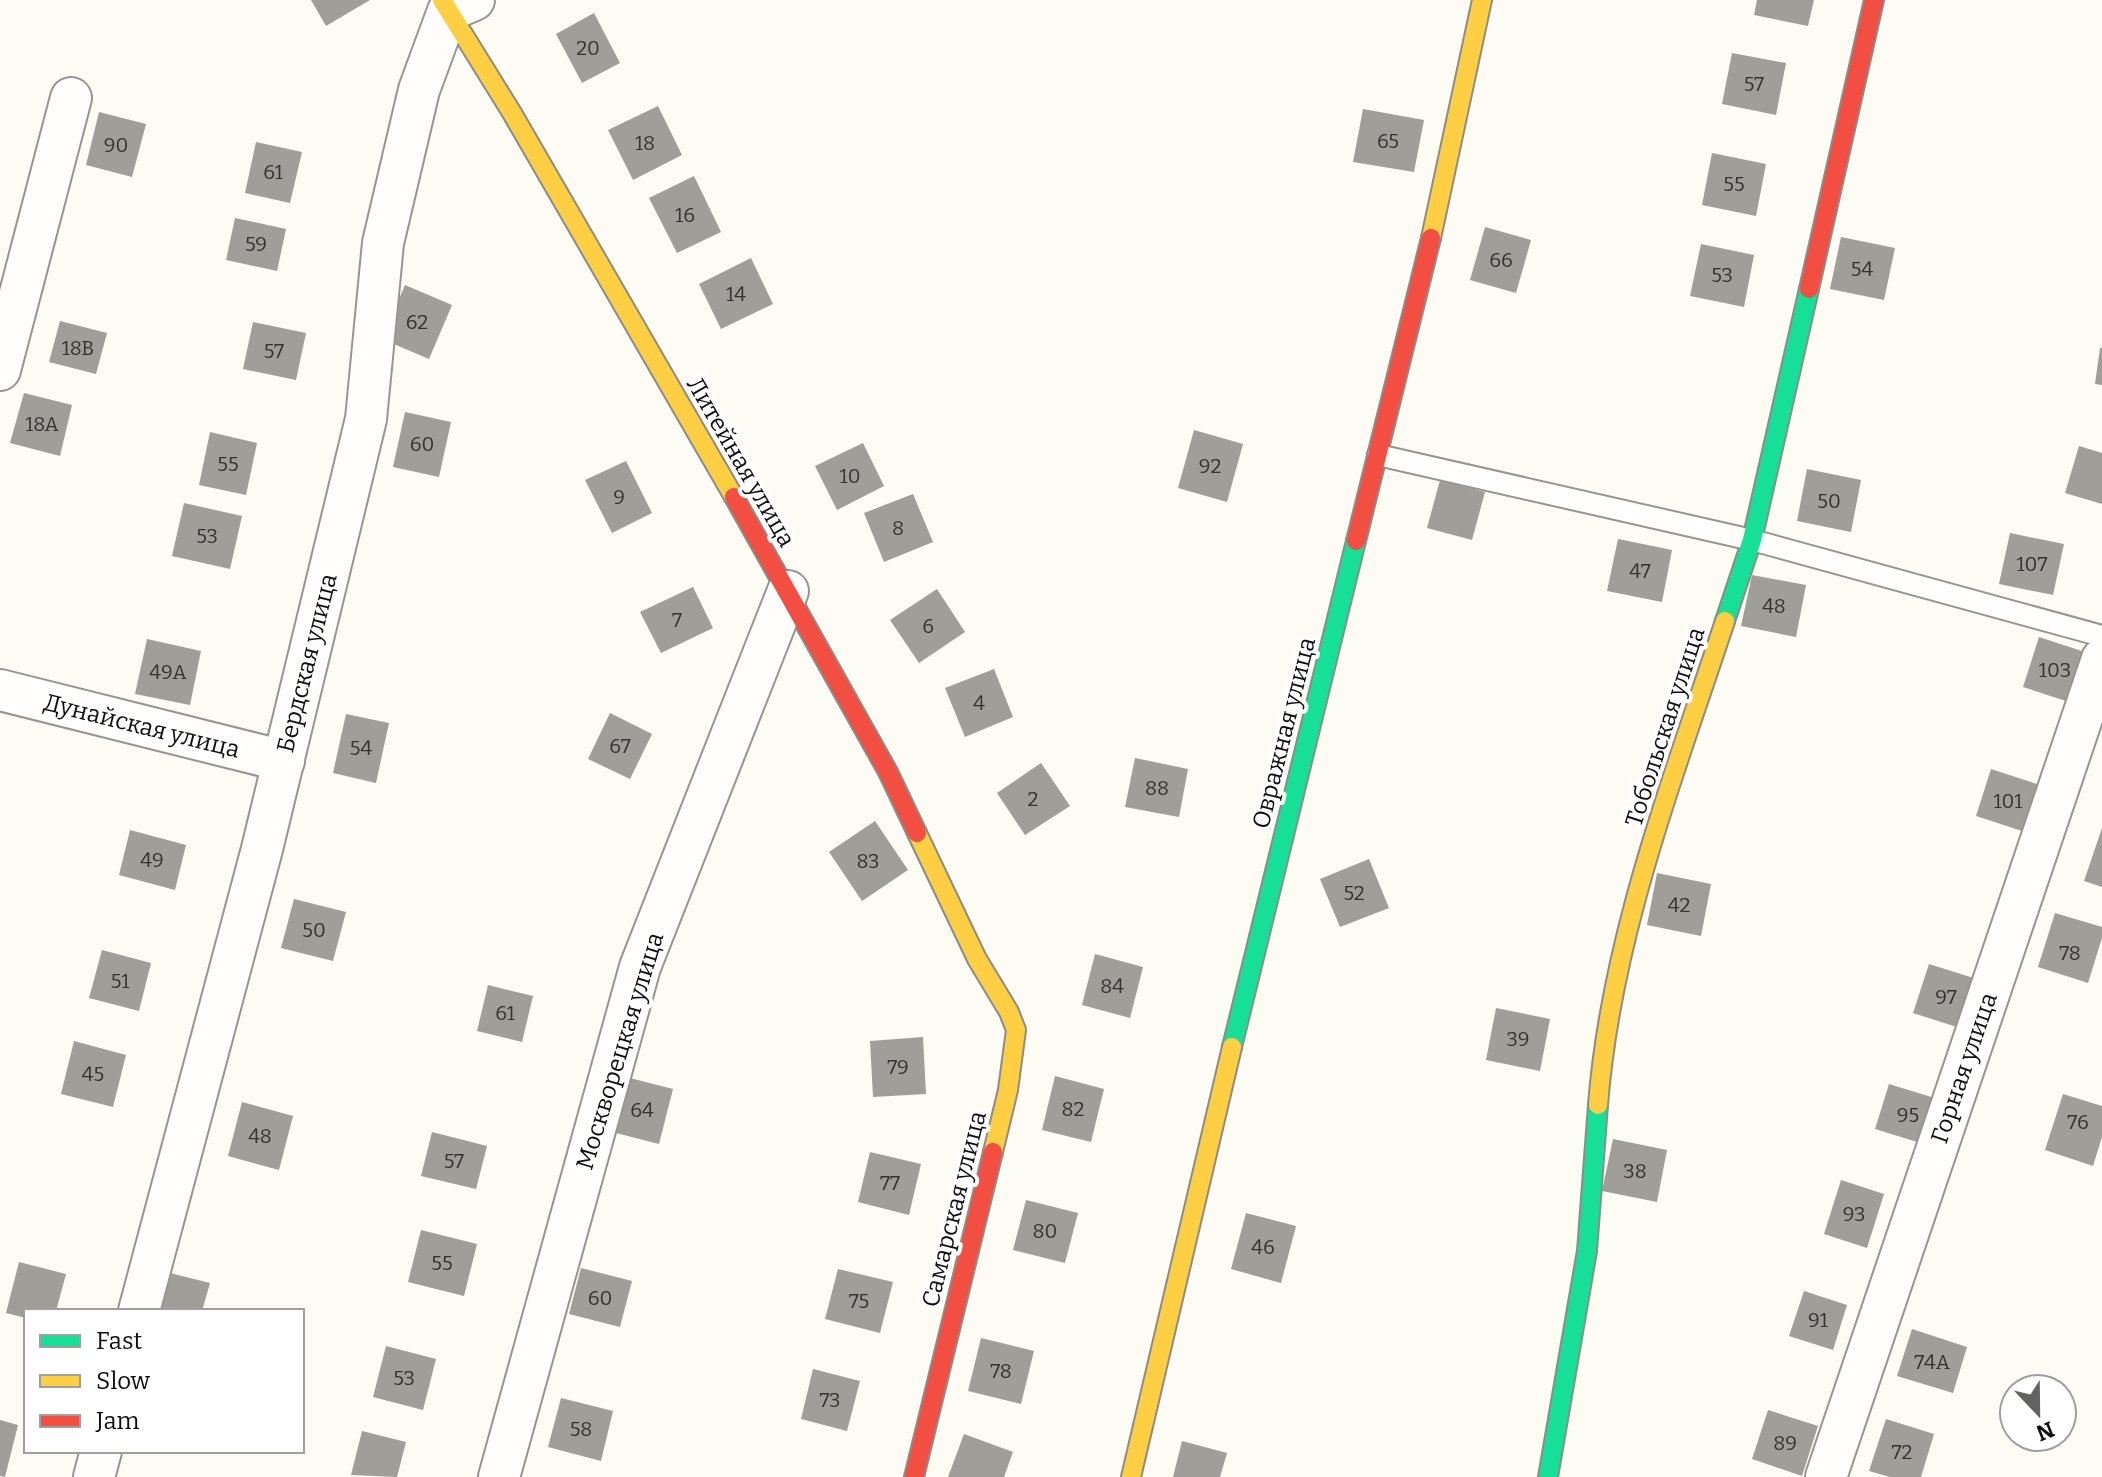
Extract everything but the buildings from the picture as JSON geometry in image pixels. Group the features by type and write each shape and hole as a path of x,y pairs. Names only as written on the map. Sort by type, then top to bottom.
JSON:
{"street":[{"name":"Овражная улица","path":"1131,1477 1259,934 1439,204 1482,0"},
{"name":"Тобольская улица","path":"1548,1477 1587,1251 1601,1070 1625,936 1665,802 1752,540 1874,0"},
{"name":"Литейная улица","path":"455,4 512,113 788,591 888,772 977,959"},
{"name":"Бердская улица","path":"140,1309 284,761 366,419 383,243 419,90 455,4"},
{"path":"0,370 71,98"},
{"name":"Москворецкая улица","path":"499,1477 640,967 788,591"},
{"name":"Горная улица","path":"1826,1477 2102,659"},
{"name":"Дунайская улица","path":"0,690 284,761"},
{"name":"Самарская улица","path":"914,1477 1008,1090 1016,1030 977,959"},
{"path":"94,1477 100,1453"}],"lane":[{"path":"1378,455 1752,540 2102,636"}],"traffic: fast":[{"path":"1725,621 1752,540 1809,289"},
{"path":"1232,1047 1356,541"},
{"path":"1548,1477 1587,1251 1598,1105"}],"traffic: slow":[{"path":"442,0 512,113 734,497"},
{"path":"1431,238 1482,0"},
{"path":"1598,1105 1605,1043 1630,920 1665,800 1725,621"},
{"path":"917,833 977,959 1009,1012 1016,1030 1008,1090 993,1152"},
{"path":"1131,1477 1232,1047"}],"traffic: jam":[{"path":"1809,289 1874,0"},
{"path":"1356,541 1431,238"},
{"path":"734,497 888,772 917,833"},
{"path":"914,1477 993,1152"}]}
